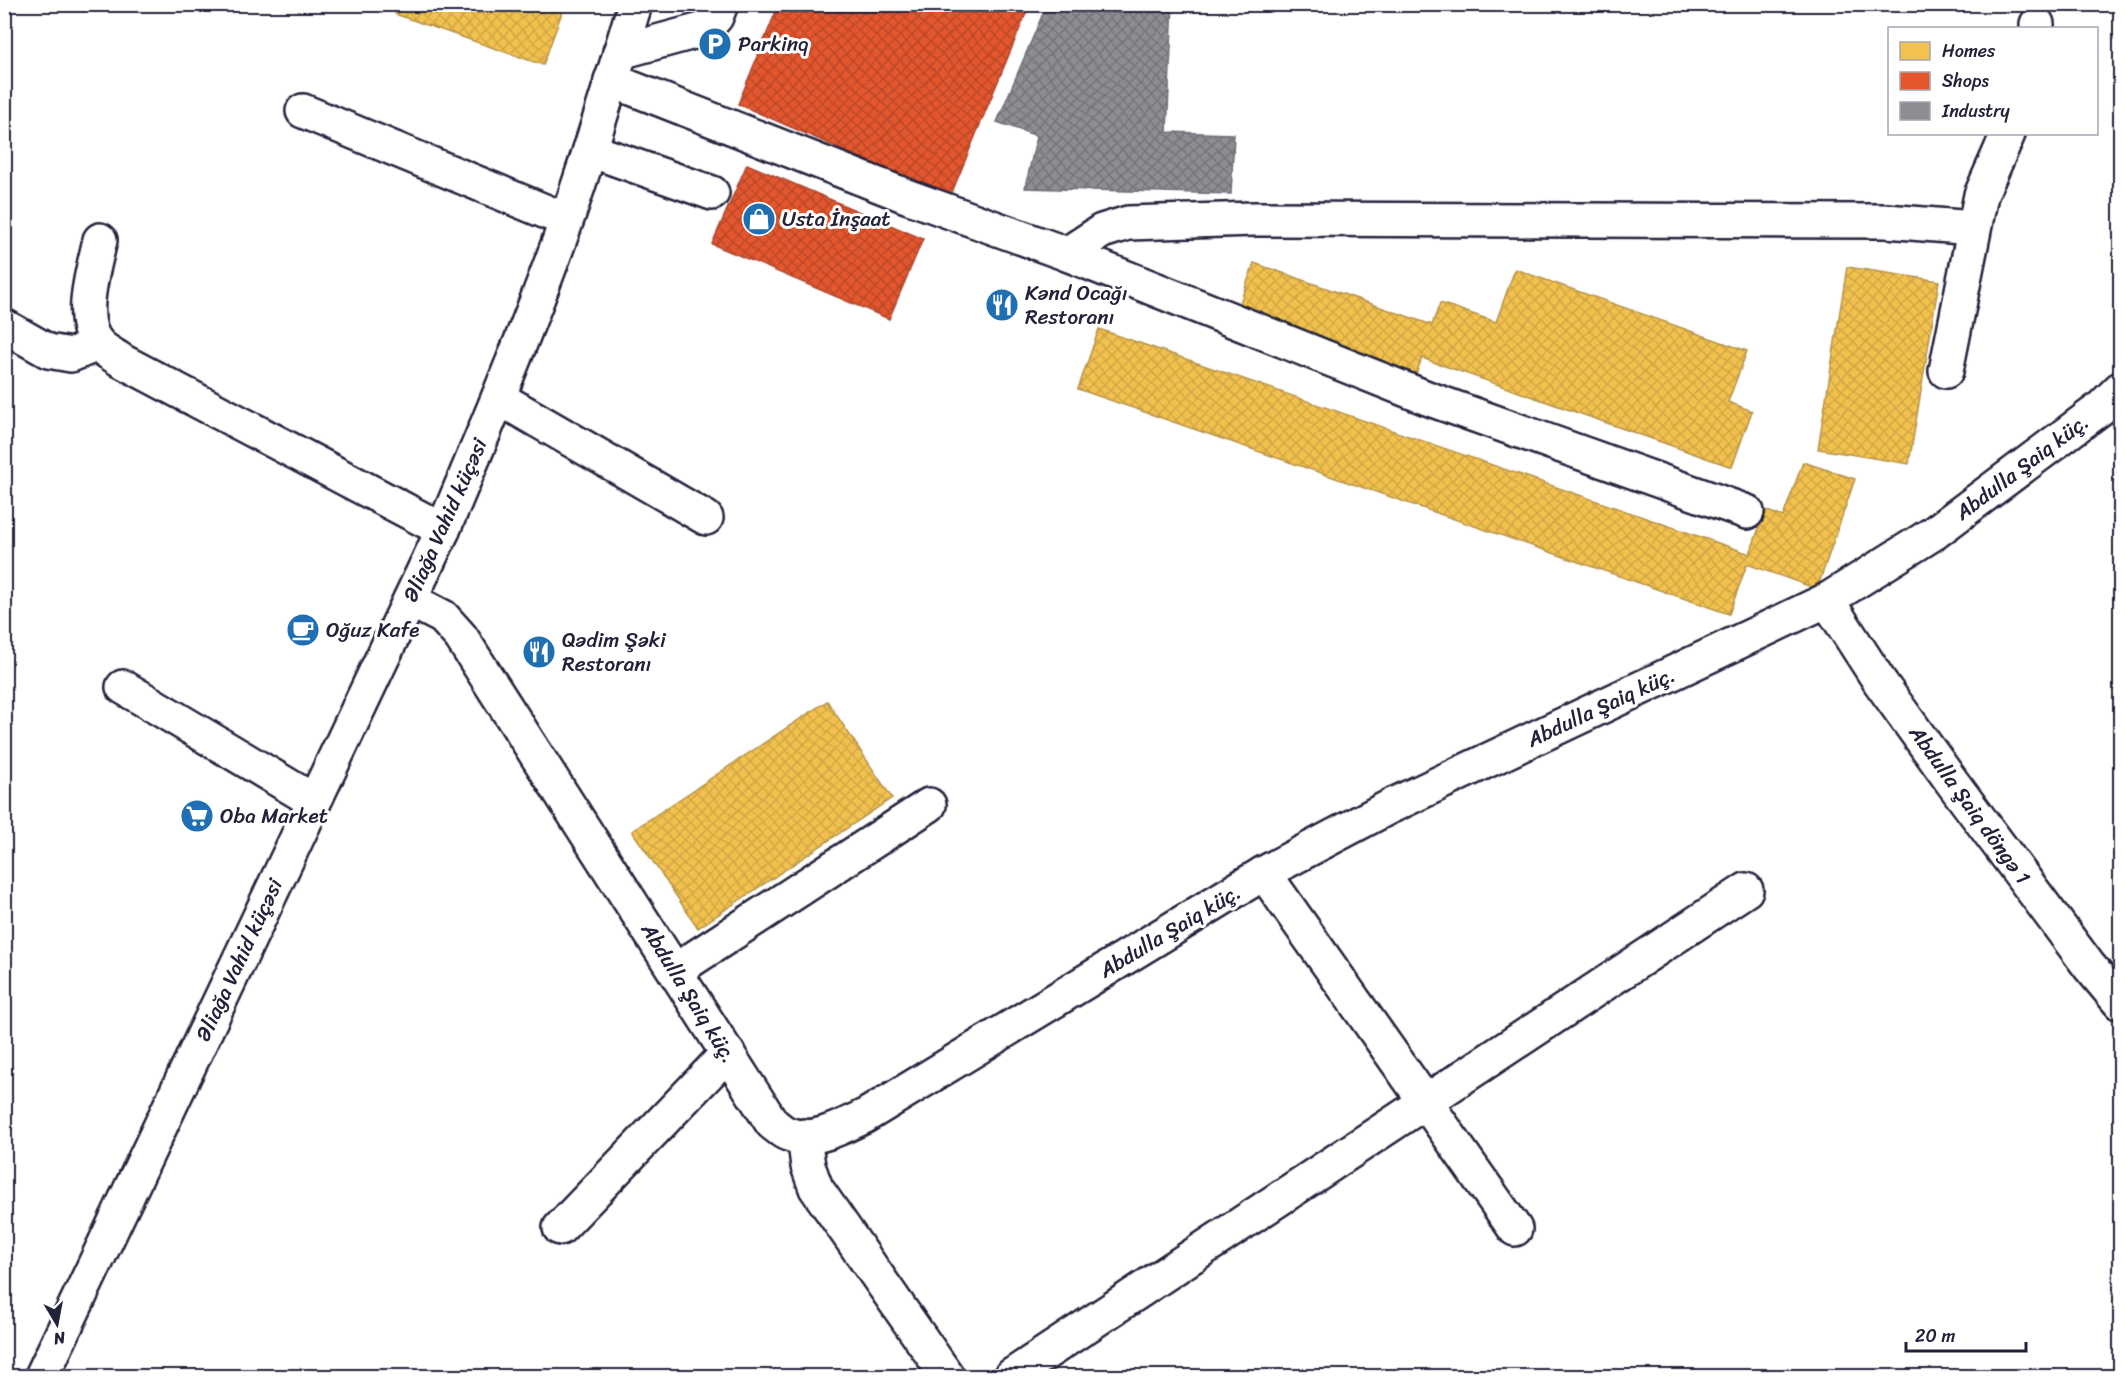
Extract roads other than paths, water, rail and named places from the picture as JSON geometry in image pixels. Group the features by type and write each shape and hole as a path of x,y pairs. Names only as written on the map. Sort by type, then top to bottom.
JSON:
{"street":[{"name":"Əliağa Vahid küçəsi","path":"42,1377 443,531 499,398 566,220 590,150 634,4"},
{"path":"616,66 705,29 716,17 721,4"},
{"path":"616,66 909,197 1067,254 1427,398 1747,512"},
{"path":"303,111 566,220"},
{"path":"1946,371 1981,195 2008,135"},
{"path":"590,150 712,193"},
{"path":"1067,254 1102,231 1128,223 1254,219 1886,221 1974,228"},
{"path":"100,240 88,300 87,322 98,344 122,361 443,531"},
{"path":"4,326 48,351 71,355 98,344"},
{"name":"Abdulla Şaiq küç.","path":"410,600 443,617 461,637 772,1123 789,1135 826,1134 865,1116 1264,873 1391,806 1827,600 1934,533 2101,408 2121,389"},
{"path":"499,398 706,518"},
{"name":"Abdulla Şaiq döngə 1","path":"1827,600 1919,737 2089,966 2121,1003"},
{"path":"123,687 314,801"},
{"path":"675,970 929,805"},
{"path":"1264,873 1515,1229"},
{"path":"1011,1377 1746,890"},
{"path":"560,1228 728,1053"},
{"path":"804,1136 808,1166 816,1188 947,1377"}],"place":[{"name":"Parkinq","path":"715,44"},
{"name":"Usta İnşaat","path":"759,219"},
{"name":"Kənd Ocağı Restoranı","path":"1002,305"},
{"name":"Oğuz Kafe","path":"303,630"},
{"name":"Qədim Şəki Restoranı","path":"539,652"},
{"name":"Oba Market","path":"197,816"}]}
